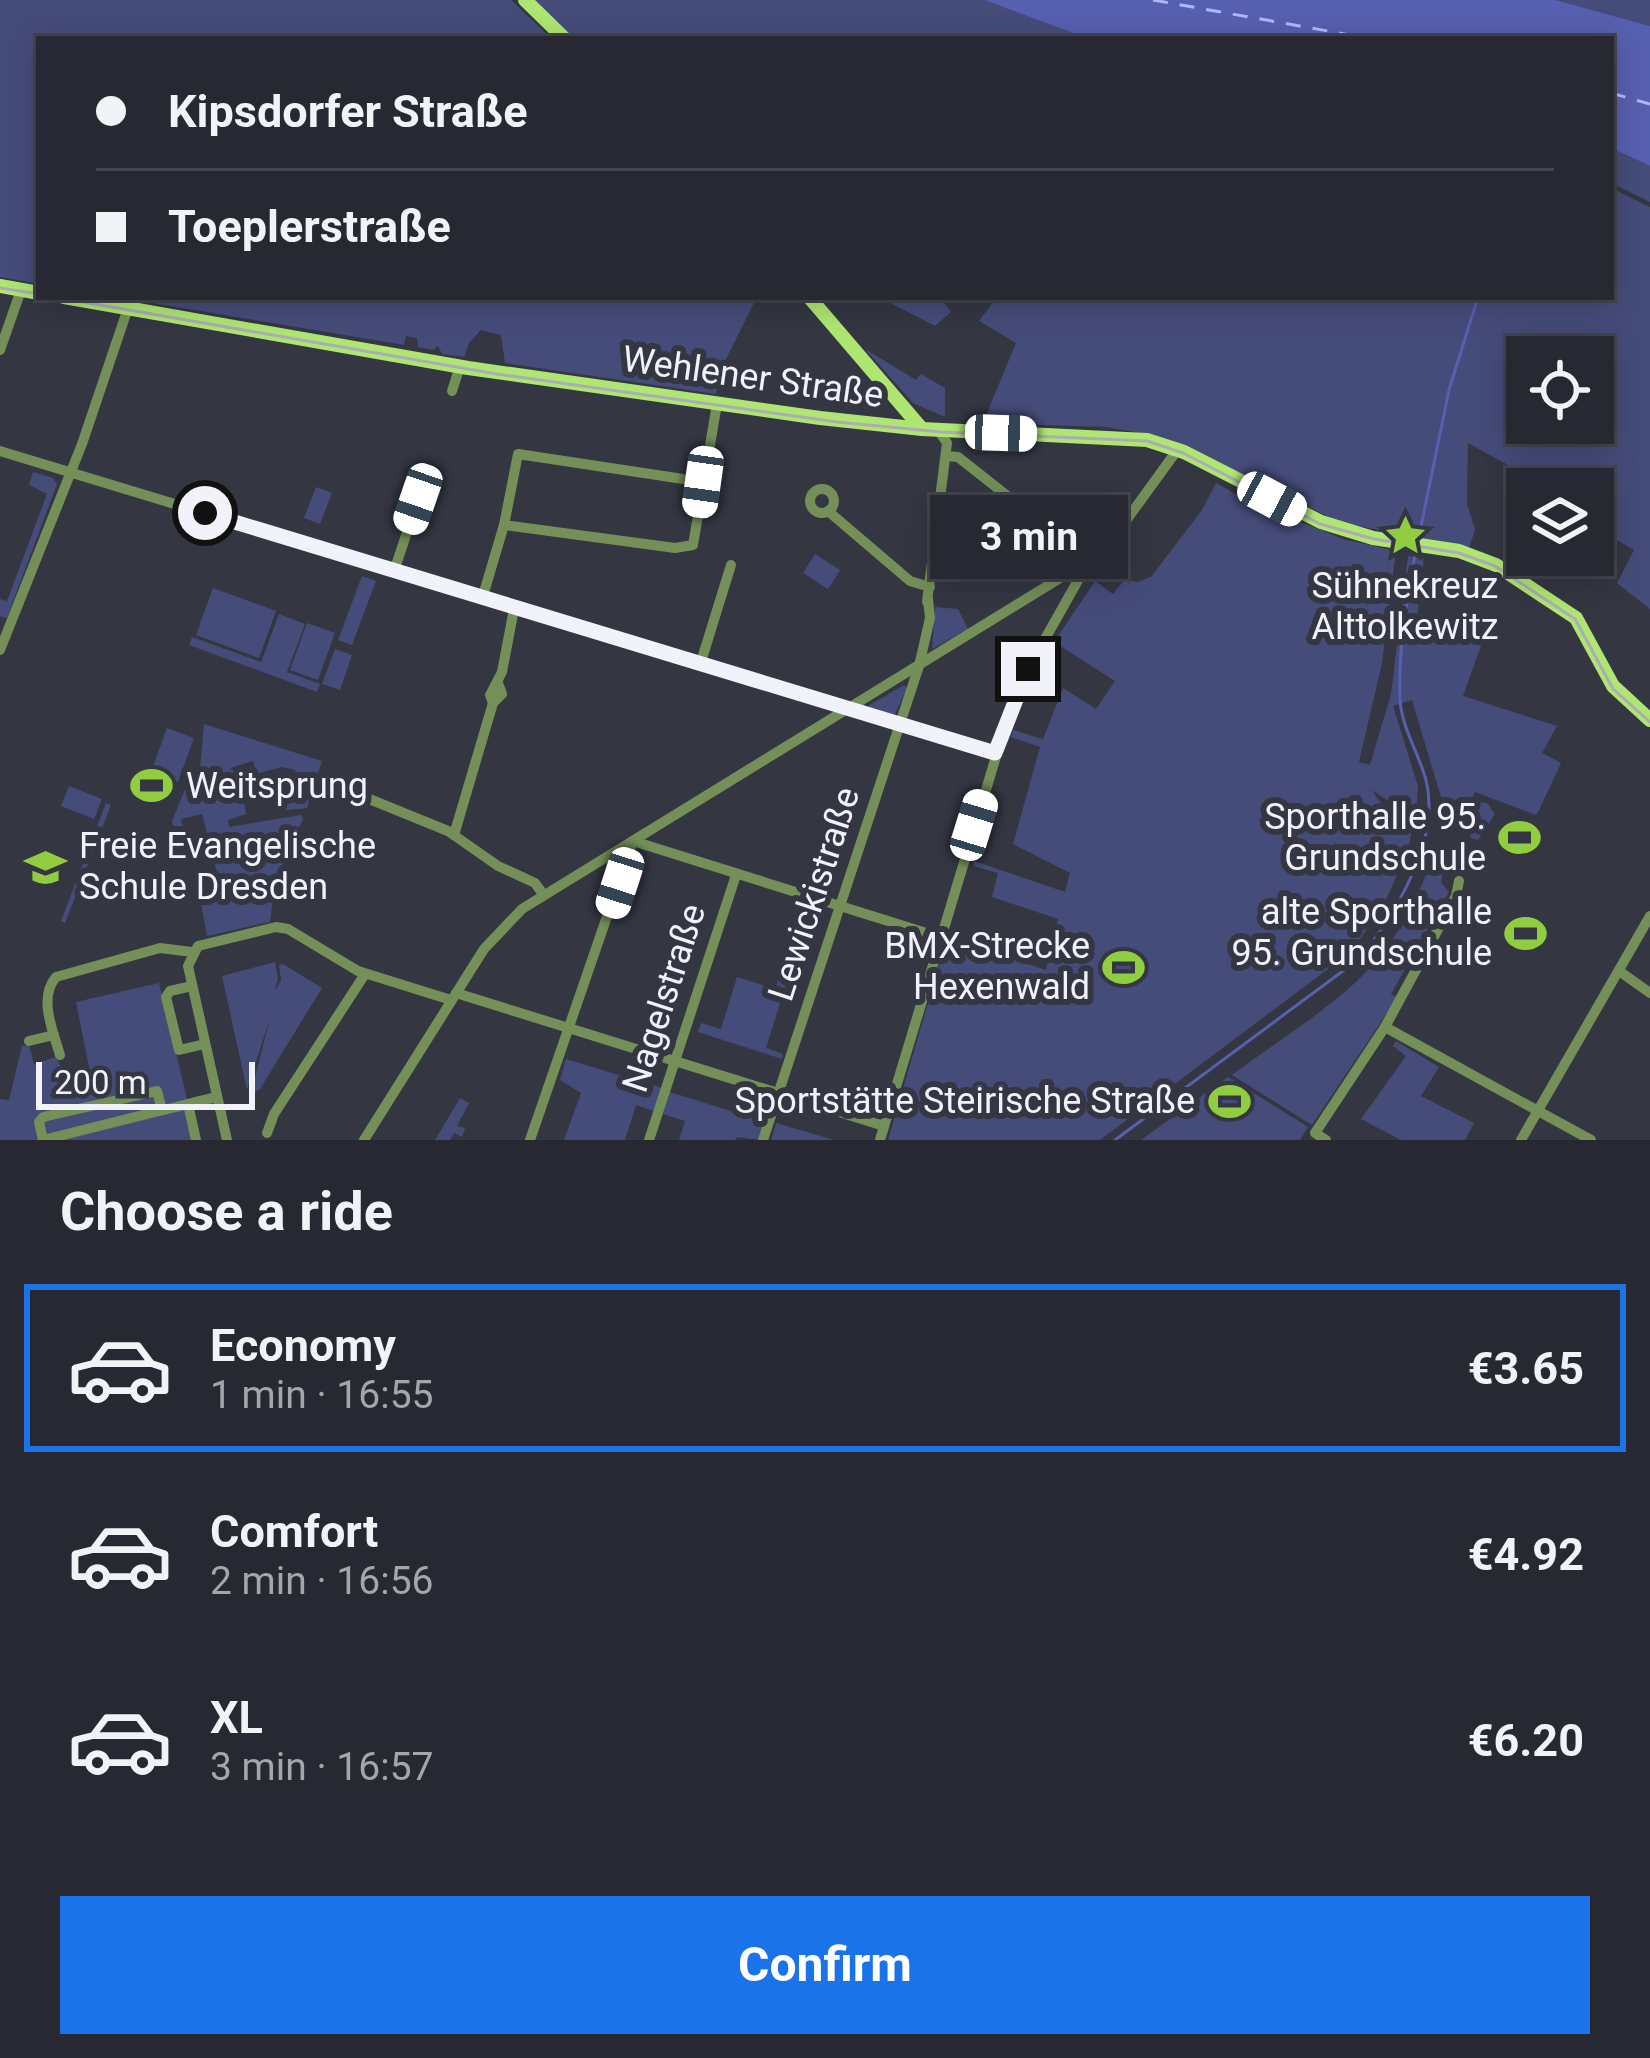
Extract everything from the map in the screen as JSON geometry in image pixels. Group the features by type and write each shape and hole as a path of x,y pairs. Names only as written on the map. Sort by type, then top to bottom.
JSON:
{"main road":[{"path":"525,0 562,36"},
{"path":"0,286 36,292"},
{"name":"Wehlener Straße","path":"81,300 460,366 717,404 930,430 1126,437 1178,449 1321,522 1478,557 1563,606 1586,631 1613,686 1650,720"},
{"path":"812,300 930,430"}],"street":[{"path":"0,350 21,290"},
{"path":"1,649 82,444 128,308"},
{"path":"452,391 460,366"},
{"path":"504,525 686,549 695,541 717,404"},
{"path":"930,430 947,442 946,456 958,458 1090,561"},
{"path":"364,1140 494,935 543,894 1090,561 1104,551 1178,449"},
{"path":"0,452 995,753"},
{"path":"482,599 518,454 703,482"},
{"name":"Lewickistraße","path":"764,1140 920,666 946,456"},
{"path":"394,571 426,476"},
{"path":"828,511 929,593"},
{"path":"880,1140 1013,701 1090,561"},
{"path":"700,665 731,565"},
{"path":"454,835 493,703 502,694 498,683 514,609"},
{"path":"357,794 497,857 536,883 543,894"},
{"path":"633,841 939,937"},
{"path":"530,1140 633,841"},
{"name":"Nagelstraße","path":"649,1140 736,874"},
{"path":"1321,1137 1385,1028 1456,896 1459,881"},
{"path":"1521,1140 1650,916"},
{"path":"227,1140 188,966 192,952 207,942 276,927 296,932 365,974 571,1029 884,1126"},
{"path":"60,1055 46,990 62,974 160,949 192,952"},
{"path":"1619,970 1650,992"},
{"path":"267,1133 272,1115 365,974"},
{"path":"192,986 170,991 166,998 179,1050 205,1044"},
{"path":"1385,1028 1592,1140"},
{"path":"28,1041 54,1035"},
{"path":"162,1111 157,1091 43,1117 39,1122 43,1140 162,1111 217,1097"},
{"path":"188,1104 196,1140"}],"shaded area":[{"path":"0,0 511,0 549,36 36,36 36,283 0,277"},
{"path":"534,0 984,0 1081,36 572,36"},
{"path":"1556,0 1650,0 1650,26"},
{"path":"1614,149 1650,166 1650,202 1614,184"},
{"path":"1614,189 1650,207 1650,609 1617,583 1634,550 1614,538 1614,468 1514,468 1468,443 1467,504 1475,530 1469,548 1339,522 1186,446 1156,436 1106,427 984,420 1016,343 979,321 995,300 1614,300"},
{"path":"134,300 756,300 720,371 716,394 505,363 501,335 481,330 464,357 442,354 438,346 433,350 418,347 417,338 406,336 404,345"},
{"path":"885,300 942,300 951,312 935,326"},
{"path":"865,349 916,380 921,374 945,388 945,417 913,403"},
{"path":"33,472 57,484 7,618 0,616 0,599 7,601 47,494 29,485"},
{"path":"1216,483 1279,518 1396,551 1382,663 1359,762 1370,765 1391,694 1408,556 1424,558 1417,616 1484,637 1463,696 1557,726 1542,753 1561,763 1540,808 1536,815 1475,792 1471,801 1487,803 1495,814 1478,840 1471,838 1464,818 1462,822 1443,804 1412,700 1393,706 1418,786 1416,820 1372,790 1411,834 1385,902 1352,951 1100,1140 888,1140 947,938 1046,970 1058,919 992,897 998,873 973,866 974,861 1065,892 1070,873 1013,844 1040,747 1011,737 1013,730 1043,739 1063,688 1096,709 1115,681 1054,642 1095,581 1113,594 1125,579 1138,582 1151,577 1202,510"},
{"path":"316,487 332,493 320,524 304,518"},
{"path":"815,554 840,570 828,589 803,573"},
{"path":"362,576 376,581 352,645 338,640"},
{"path":"213,588 276,611 259,658 196,635"},
{"path":"935,607 958,609 968,629 932,649"},
{"path":"279,614 305,624 287,672 320,684 317,692 189,645 192,637 261,662"},
{"path":"307,623 335,633 318,680 290,670"},
{"path":"335,649 352,655 340,690 322,684"},
{"path":"904,685 907,688 894,716 868,710 868,706"},
{"path":"204,724 322,761 307,808 278,811 270,791 298,781 295,770 281,767 256,774 253,761 230,768 239,775 246,814 228,820 229,827 301,815 303,819 275,881 270,922 207,936 198,886 219,880 202,814 181,819 184,831 175,833 172,821 186,787 198,789"},
{"path":"167,728 194,738 178,782 151,772"},
{"path":"69,786 102,799 94,819 61,806"},
{"path":"106,803 111,805 65,923 61,921"},
{"path":"1433,858 1445,864 1441,882 1449,892 1391,994 1397,998 1312,1125 1232,1075 1371,967 1406,917"},
{"path":"275,962 275,991 283,964 322,988 260,1089 251,1093 270,1018 247,1090 222,976"},
{"path":"782,969 790,971 766,1048 783,1054 782,1059 698,1032 701,1023 721,1029 737,977 775,989"},
{"path":"159,983 197,1140 0,1140 0,1099 9,1100 22,1046 29,1045 34,1064 56,1057 66,1077 90,1072 76,1002"},
{"path":"1396,1041 1439,1067 1421,1096 1474,1123 1465,1140 1401,1140 1361,1119 1406,1056 1393,1046"},
{"path":"566,1059 662,1088 654,1111 636,1105 625,1140 564,1140 581,1093 560,1080"},
{"name":"Sportstätte Steirische Straße","path":"1228,1077 1308,1127 1300,1140 1141,1140"},
{"path":"670,1092 766,1122 760,1140 679,1140 685,1121 663,1114"},
{"path":"460,1098 469,1103 457,1126 465,1128 462,1137 454,1133 450,1140 435,1140"},
{"path":"776,1123 834,1140 771,1140"}],"water":[{"path":"984,0 1556,0 1650,26 1650,166 1614,149 1614,36 1081,36"}],"waterway":[{"path":"1418,541 1449,390 1477,300"},
{"path":"1115,1140 1359,959 1412,875 1429,803 1400,699 1402,643 1416,550"}],"ferry route":[{"path":"1153,0 1356,36"},
{"path":"1614,94 1650,104"}],"tram line":[{"path":"0,288 36,294"},
{"path":"71,300 497,374 837,422 941,432 1147,441 1183,453 1320,524 1374,539 1459,553 1495,566 1575,619 1613,689 1650,722"}],"place":[{"name":"Sühnekreuz Alttolkewitz","path":"1405,536"},
{"name":"Weitsprung","path":"152,786"},
{"name":"Sporthalle 95. Grundschule","path":"1520,838"},
{"name":"Freie Evangelische Schule Dresden","path":"45,867"},
{"name":"alte Sporthalle 95. Grundschule","path":"1526,933"},
{"name":"BMX-Strecke Hexenwald","path":"1124,967"},
{"name":"Sportstätte Steirische Straße","path":"1229,1101"}],"route":[{"path":"205,513 995,753 1028,669"}]}
